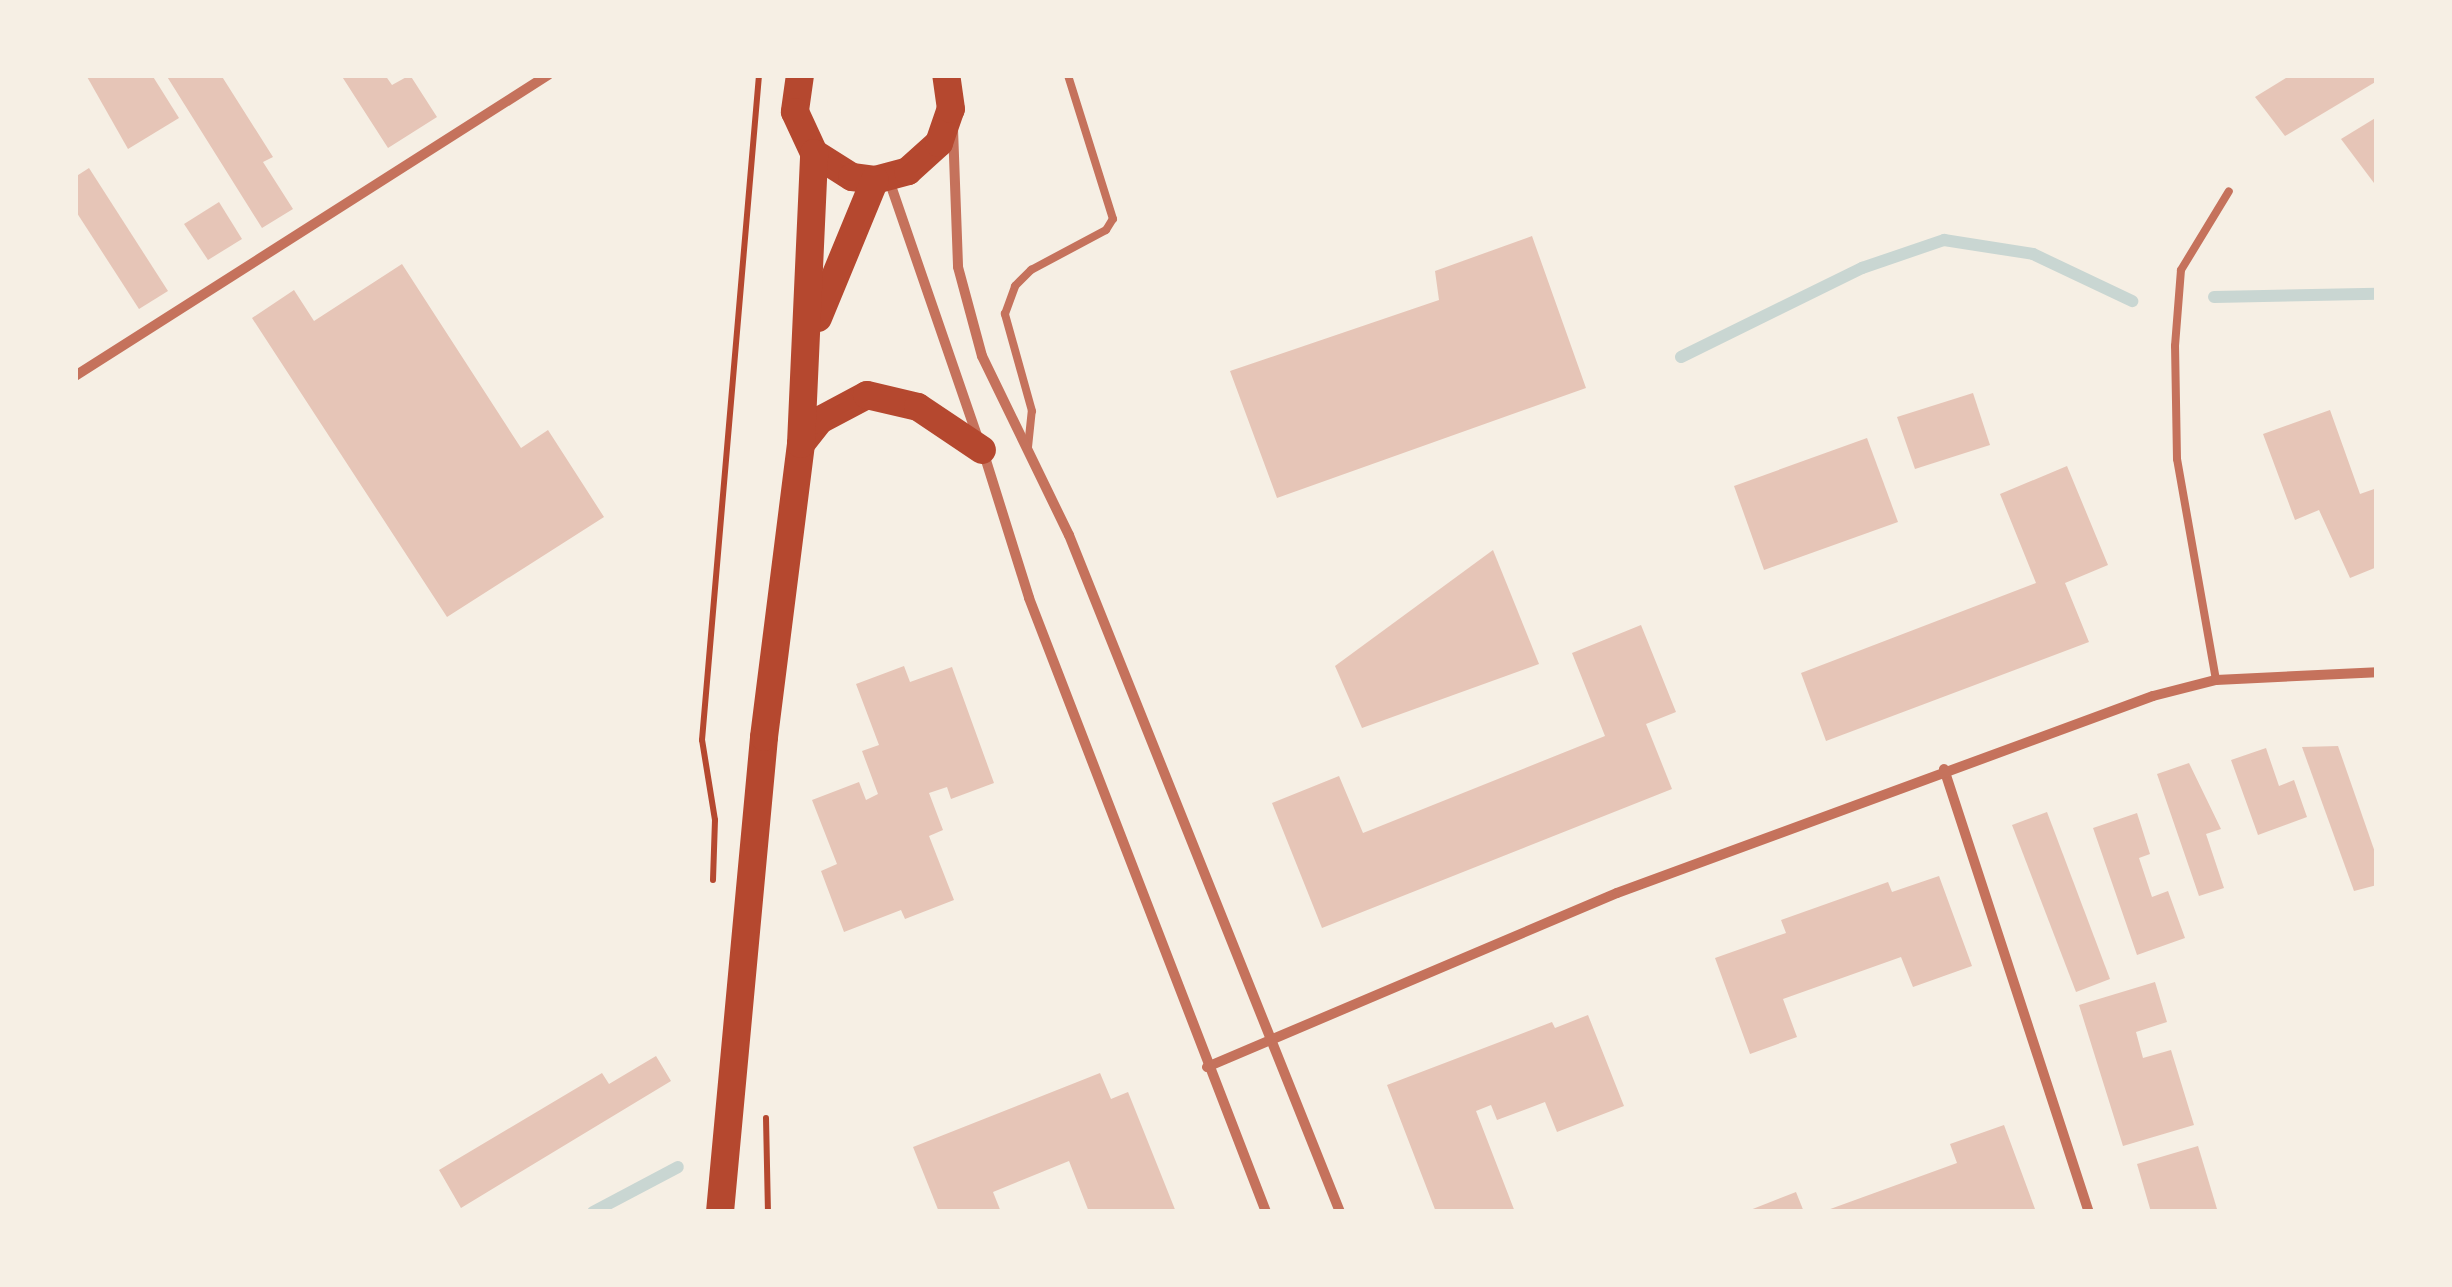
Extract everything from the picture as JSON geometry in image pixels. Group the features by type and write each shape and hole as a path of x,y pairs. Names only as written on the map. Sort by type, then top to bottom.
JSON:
{"highway":[{"path":"721,1208 738,1062 764,737 801,444 809,343 814,153 796,112 800,75"},
{"path":"814,153 832,168 882,179 926,160 950,109 946,75"},
{"path":"809,343 882,179"},
{"path":"801,444 820,420 868,395 918,406 982,450"}],"street":[{"path":"75,376 548,75"},
{"path":"950,109 958,267 966,310 1027,456 1069,536 1340,1212"},
{"path":"882,179 982,450 1028,598 1266,1212"},
{"path":"1207,1067 1618,893 1944,769 2216,680 2377,672"},
{"path":"1944,769 2089,1212"}],"lane":[{"path":"1027,456 1032,411 1006,314 1015,286 1032,270 1106,230 1112,218 1068,75"},
{"path":"2216,680 2177,459 2175,346 2180,270 2229,192"}],"path":[{"path":"713,897 715,820 702,740 758,75"},
{"path":"765,1136 768,1212"}],"building":[{"path":"86,75 152,75 179,118 128,149"},
{"path":"166,75 221,75 273,157 263,162 293,209 262,228"},
{"path":"341,75 385,75 392,85 410,75 437,117 388,148"},
{"path":"2291,75 2377,75 2377,81 2285,136 2255,97"},
{"path":"2377,117 2377,187 2341,139"},
{"path":"89,168 168,291 139,309 75,210 75,177"},
{"path":"219,202 242,239 208,260 184,224"},
{"path":"1532,236 1586,388 1277,498 1230,371 1439,300 1435,271"},
{"path":"402,264 521,448 548,430 604,517 447,617 252,318 294,290 314,321"},
{"path":"1973,393 1990,445 1915,469 1897,417"},
{"path":"2330,410 2360,494 2377,488 2377,567 2350,578 2319,510 2295,520 2263,434"},
{"path":"1867,438 1898,522 1764,570 1734,486"},
{"path":"2067,466 2108,565 2065,583 2089,642 1826,741 1801,673 2036,583 2000,494"},
{"path":"1493,550 1539,664 1362,728 1335,666"},
{"path":"1641,625 1676,712 1646,724 1672,789 1322,928 1272,803 1339,776 1363,833 1605,736 1572,653"},
{"path":"904,666 910,682 952,667 994,783 951,799 947,787 929,793 943,830 929,836 954,900 905,919 901,910 844,932 821,871 837,864 812,800 859,782 866,800 878,794 862,751 879,745 856,684"},
{"path":"2338,746 2377,858 2377,885 2354,891 2302,747"},
{"path":"2266,748 2279,786 2294,780 2307,817 2258,835 2231,760"},
{"path":"2189,763 2221,829 2206,834 2224,888 2199,896 2157,774"},
{"path":"2047,812 2110,979 2076,992 2012,825"},
{"path":"2137,813 2150,854 2139,858 2152,897 2168,891 2185,938 2137,955 2093,828"},
{"path":"1939,876 1972,966 1913,987 1901,957 1783,999 1797,1037 1750,1054 1715,958 1786,933 1781,920 1888,882 1892,892"},
{"path":"2155,982 2167,1022 2136,1032 2143,1058 2171,1050 2194,1125 2123,1146 2079,1005"},
{"path":"1588,1015 1624,1106 1557,1132 1545,1102 1497,1120 1491,1105 1476,1111 1515,1212 1436,1212 1387,1085 1552,1022 1555,1028"},
{"path":"656,1056 671,1081 461,1208 439,1170 602,1073 609,1084"},
{"path":"1100,1073 1111,1099 1128,1092 1176,1212 1089,1212 1069,1161 993,1192 1001,1212 939,1212 913,1147"},
{"path":"2004,1125 2035,1209 1822,1212 1957,1163 1950,1144"},
{"path":"2198,1146 2217,1209 2151,1212 2137,1164"},
{"path":"1796,1192 1804,1212 1745,1212"}],"waterway":[{"path":"1681,357 1862,268 1944,240 2033,254 2132,301"},
{"path":"2214,297 2377,294"},
{"path":"593,1212 678,1167"}]}
